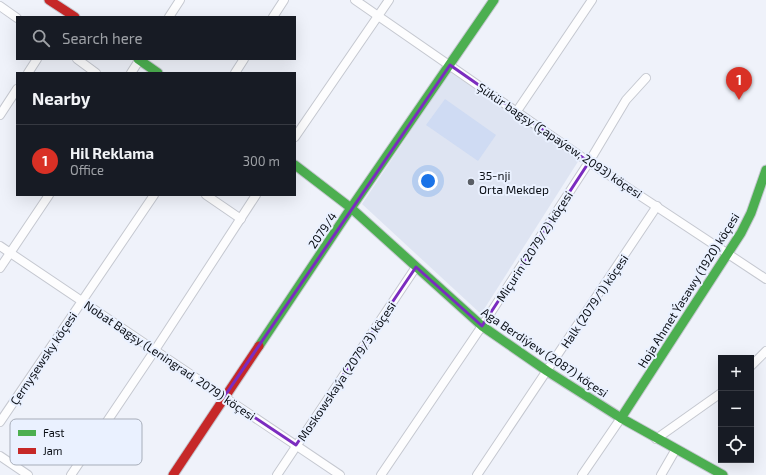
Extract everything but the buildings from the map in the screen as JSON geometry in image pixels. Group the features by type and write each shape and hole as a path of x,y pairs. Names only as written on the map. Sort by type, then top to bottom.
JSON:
{"street":[{"path":"49,0 73,16"},
{"path":"170,16 180,0"},
{"path":"274,16 284,0"},
{"name":"Şükür bagşy (Çapaýew, 2093) köçesi","path":"355,0 590,162 766,279"},
{"path":"296,136 389,0"},
{"name":"2079/4","path":"173,475 351,208 494,0"},
{"path":"517,111 592,0"},
{"path":"0,6 16,17"},
{"path":"29,72 36,60"},
{"path":"78,60 95,72"},
{"path":"132,72 138,60"},
{"path":"140,60 157,72"},
{"path":"235,72 243,60"},
{"name":"Miçurin (2079/2) köçesi","path":"381,475 482,326 590,162 626,100 646,78"},
{"path":"0,115 16,91"},
{"name":"Aga Berdiýew (2087) köçesi","path":"296,166 351,208 482,326 547,371 621,418 656,439 723,475"},
{"name":"Hoja Ahmet Ýasawy (1920) köçesi","path":"621,418 741,233 751,213 766,170"},
{"path":"0,268 48,196"},
{"name":"Çernyşewsky köçesi","path":"0,422 153,196"},
{"path":"207,196 241,219"},
{"path":"109,419 255,196"},
{"name":"Halk (2079/1) köçesi","path":"477,475 657,206"},
{"name":"Nobat Bagşy (Leningrad, 2079) köçesi","path":"0,246 340,475"},
{"name":"Moskowskaýa (2079/3) köçesi","path":"276,475 416,267"},
{"path":"754,363 766,352"},
{"path":"656,439 718,394"},
{"path":"582,475 621,418"},
{"path":"661,475 676,449"},
{"path":"0,456 10,463"},
{"path":"13,465 28,475"},
{"path":"71,475 78,465"}],"highlighted area":[{"path":"450,65 589,162 482,326 416,267 296,445 224,397"}],"shaded area":[{"name":"35-nji Orta Mekdep","path":"450,72 579,160 481,314 362,204"},
{"path":"445,99 496,135 478,161 426,125"}],"traffic: fast":[{"path":"259,346 351,208 494,0"},
{"path":"139,60 157,72"},
{"path":"296,166 351,208 482,326 547,371 621,418 723,475"},
{"path":"621,418 741,233 751,213 766,170"}],"traffic: jam":[{"path":"49,0 73,16"},
{"path":"173,475 259,346"}],"place":[{"name":"Hil Reklama","path":"739,100"},
{"name":"35-nji Orta Mekdep","path":"471,182"}]}
